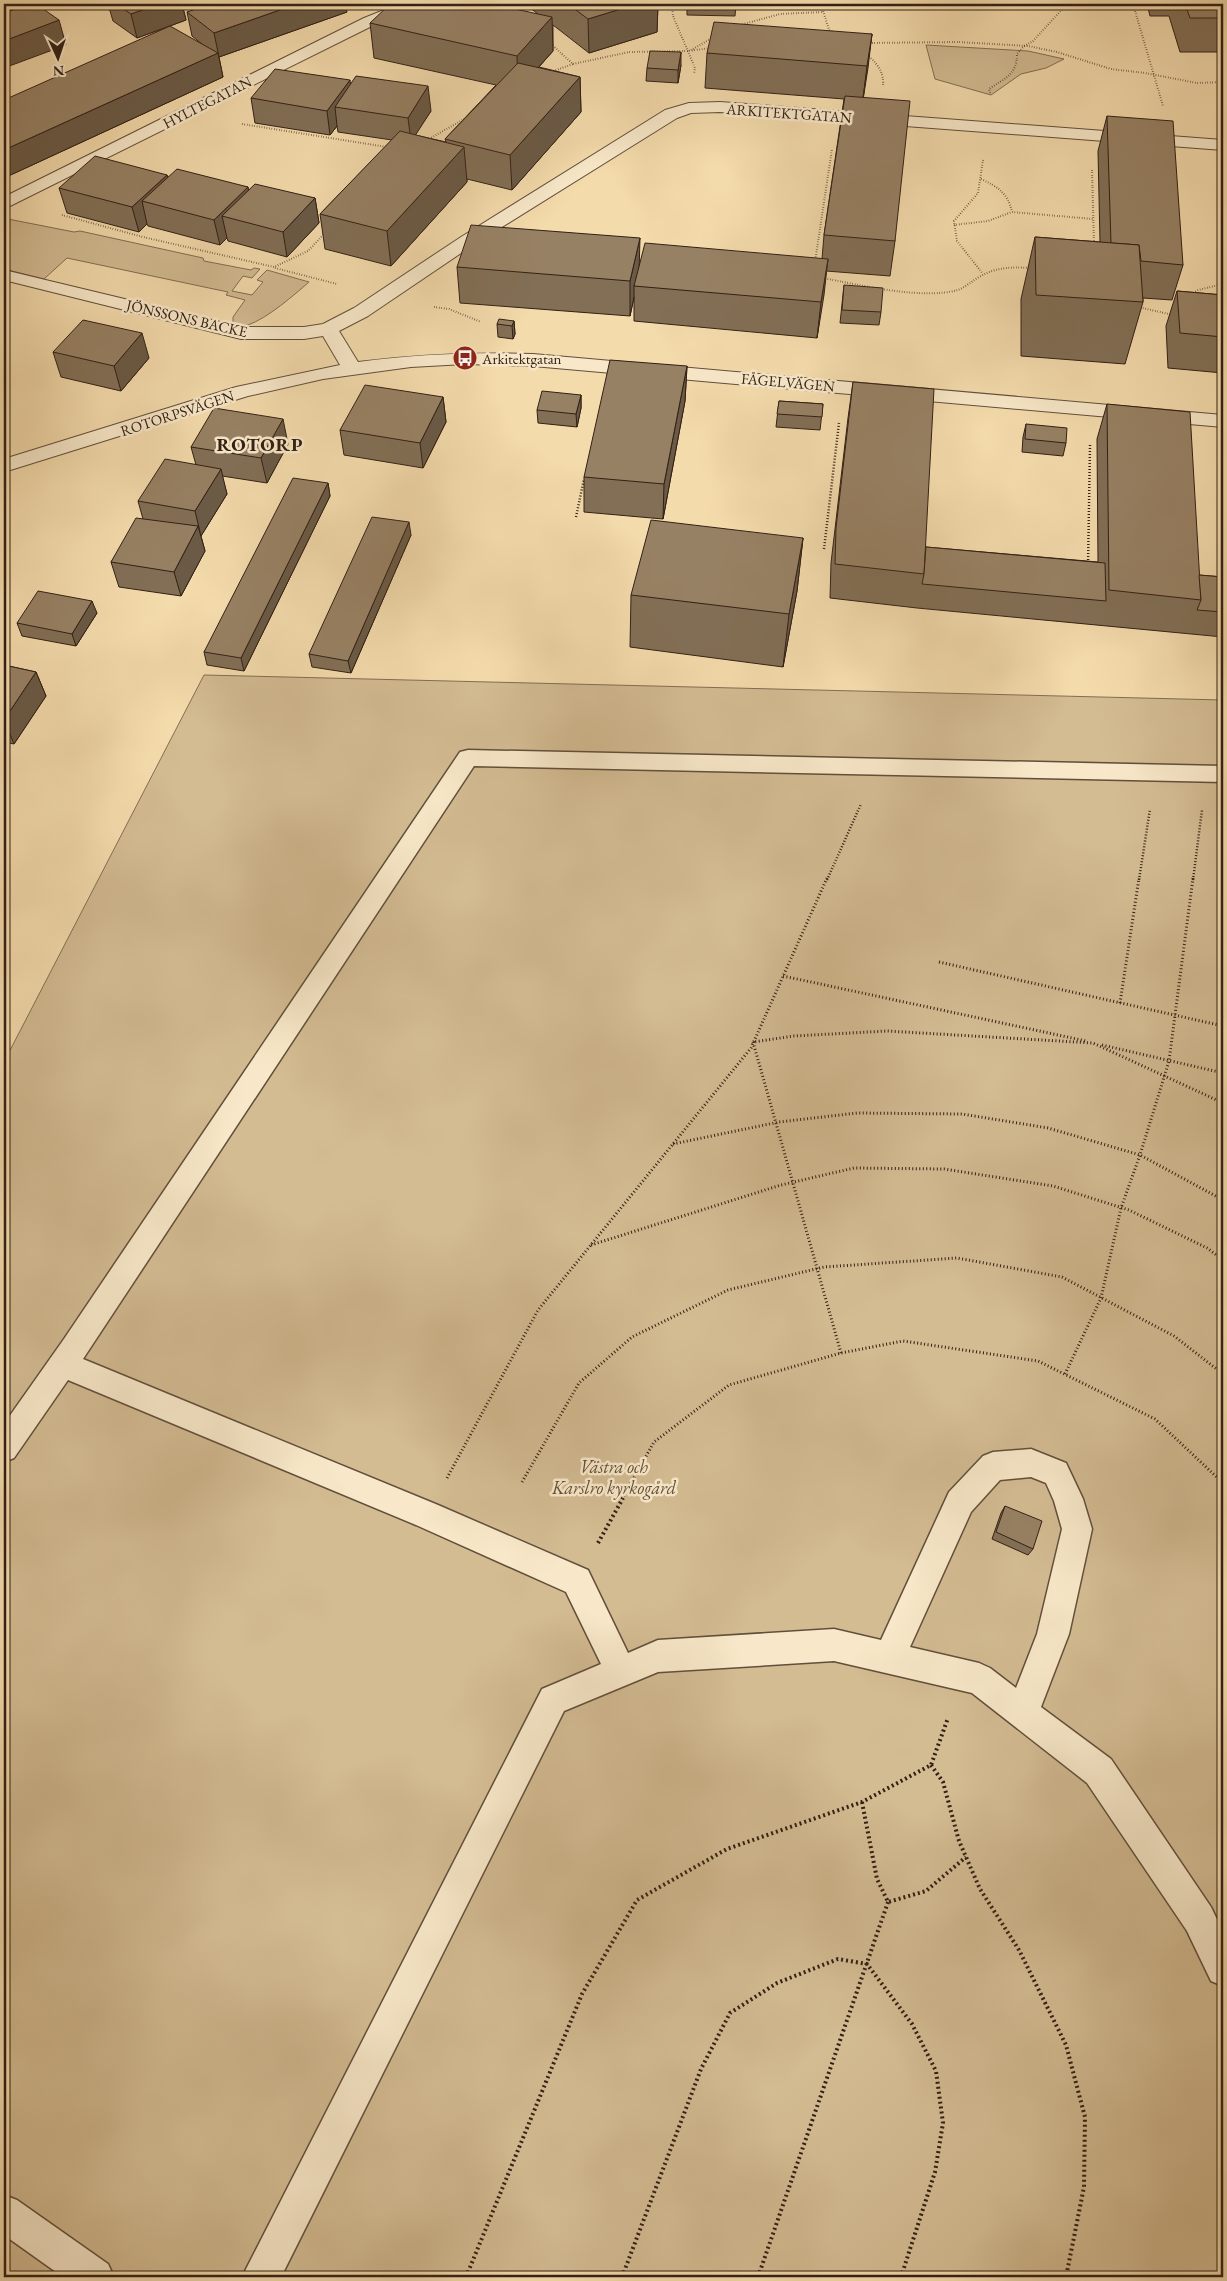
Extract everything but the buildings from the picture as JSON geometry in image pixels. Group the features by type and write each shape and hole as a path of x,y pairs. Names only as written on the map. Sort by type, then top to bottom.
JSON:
{"street":[{"name":"HYLTEGATAN","path":"7,203 370,21 412,4"},
{"name":"ARKITEKTGATAN","path":"328,329 341,324 467,241 671,114 689,108 720,107 1223,145"},
{"name":"JÖNSSONS BACKE","path":"4,275 241,333 304,332 328,329"},
{"path":"328,329 352,368"},
{"name":"FÅGELVÄGEN","path":"352,368 411,361 506,358 1223,421"},
{"name":"ROTORPSVÄGEN","path":"4,466 244,392 352,368"}],"lane":[{"path":"4,1448 468,758 1215,774"},
{"path":"62,1364 427,1515 577,1581 621,1672"},
{"path":"889,1657 960,1502 993,1466 1031,1463 1056,1473 1068,1499 1077,1529 1054,1634 1023,1712"},
{"path":"261,2277 553,1700 658,1656 834,1645 979,1679 1099,1771 1199,1919 1223,1969"},
{"path":"4,2213 95,2277"}],"path":[{"path":"37,13 62,4"},
{"path":"672,4 673,16 695,68 689,108"},
{"path":"821,4 829,30 836,33"},
{"path":"983,274 957,241 954,221 964,207 978,193 981,179 984,126 989,89 1012,74 1017,65 1017,54 1023,47 1033,41 1067,4"},
{"path":"1133,4 1174,141"},
{"path":"732,28 775,14 799,11 822,12"},
{"path":"688,51 717,35"},
{"path":"547,39 573,64"},
{"path":"861,43 993,44 1023,47 1050,50 1110,68 1154,74 1187,83 1223,82"},
{"path":"550,72 573,64 629,52 688,51 713,48"},
{"path":"864,53 876,62 884,81 878,119"},
{"path":"424,141 473,113"},
{"path":"182,115 389,147"},
{"path":"815,267 837,116"},
{"path":"1092,134 1094,248"},
{"path":"981,179 999,187 1009,196 1012,212"},
{"path":"7,203 340,284 377,301"},
{"path":"954,225 988,221 1012,212 1093,219"},
{"path":"274,267 308,251 328,231"},
{"path":"822,278 915,291 958,290 983,274 1009,267 1038,268"},
{"path":"1191,295 1198,290 1223,284"},
{"path":"1132,306 1175,315"},
{"path":"824,549 843,387"},
{"path":"1088,569 1091,409"},
{"path":"576,516 584,479"},
{"path":"427,1515 538,1310 751,1048 877,767"},
{"path":"1120,1003 1155,773"},
{"path":"1065,1374 1101,1298 1121,1208 1140,1155 1169,1061 1215,774"},
{"path":"939,962 1223,1026"},
{"path":"783,976 1093,1043 1223,1074"},
{"path":"753,1042 794,1036 888,1031 1093,1043 1223,1103"},
{"path":"753,1042 779,1122 816,1268 841,1353"},
{"path":"673,1144 779,1122 857,1113 962,1114 1048,1128 1140,1155 1223,1200"},
{"path":"591,1245 680,1215 795,1182 854,1168 944,1169 1053,1186 1121,1208 1207,1248 1223,1260"},
{"path":"522,1482 579,1382 632,1337 728,1290 816,1268 957,1258 1062,1278 1174,1336 1223,1374"},
{"path":"577,1581 654,1442 729,1385 841,1353 903,1341 1038,1361 1155,1419 1223,1482"},
{"path":"466,2277 582,1994 637,1900 728,1850 862,1802 931,1765 964,1675"},
{"path":"931,1765 943,1782 959,1841 980,1889 1019,1950 1066,2045 1085,2117 1084,2187 1066,2277"},
{"path":"758,2277 888,1902 877,1879 862,1802"},
{"path":"888,1902 926,1891 966,1857"},
{"path":"622,2277 701,2069 730,2013 777,1983 838,1959 867,1964 912,2024 936,2071 943,2123 935,2172 901,2277"}],"green space":[{"path":"926,45 1028,51 1064,59 1046,68 1021,74 991,95 935,79"},
{"path":"8,219 74,232 80,231 203,258 204,261 251,270 254,268 260,269 252,278 243,276 232,291 252,295 263,282 257,280 267,270 309,282 280,306 256,322 248,325 238,325 233,323 233,317 245,300 226,295 228,292 67,258 44,279 4,269 4,221"},
{"name":"Västra och Karslro kyrkogård","path":"204,675 1223,700 1223,2277 4,2277 4,1062"}],"place":[{"name":"Arkitektgatan","path":"465,358"}],"district":[{"name":"ROTORP","path":"260,444"}]}
